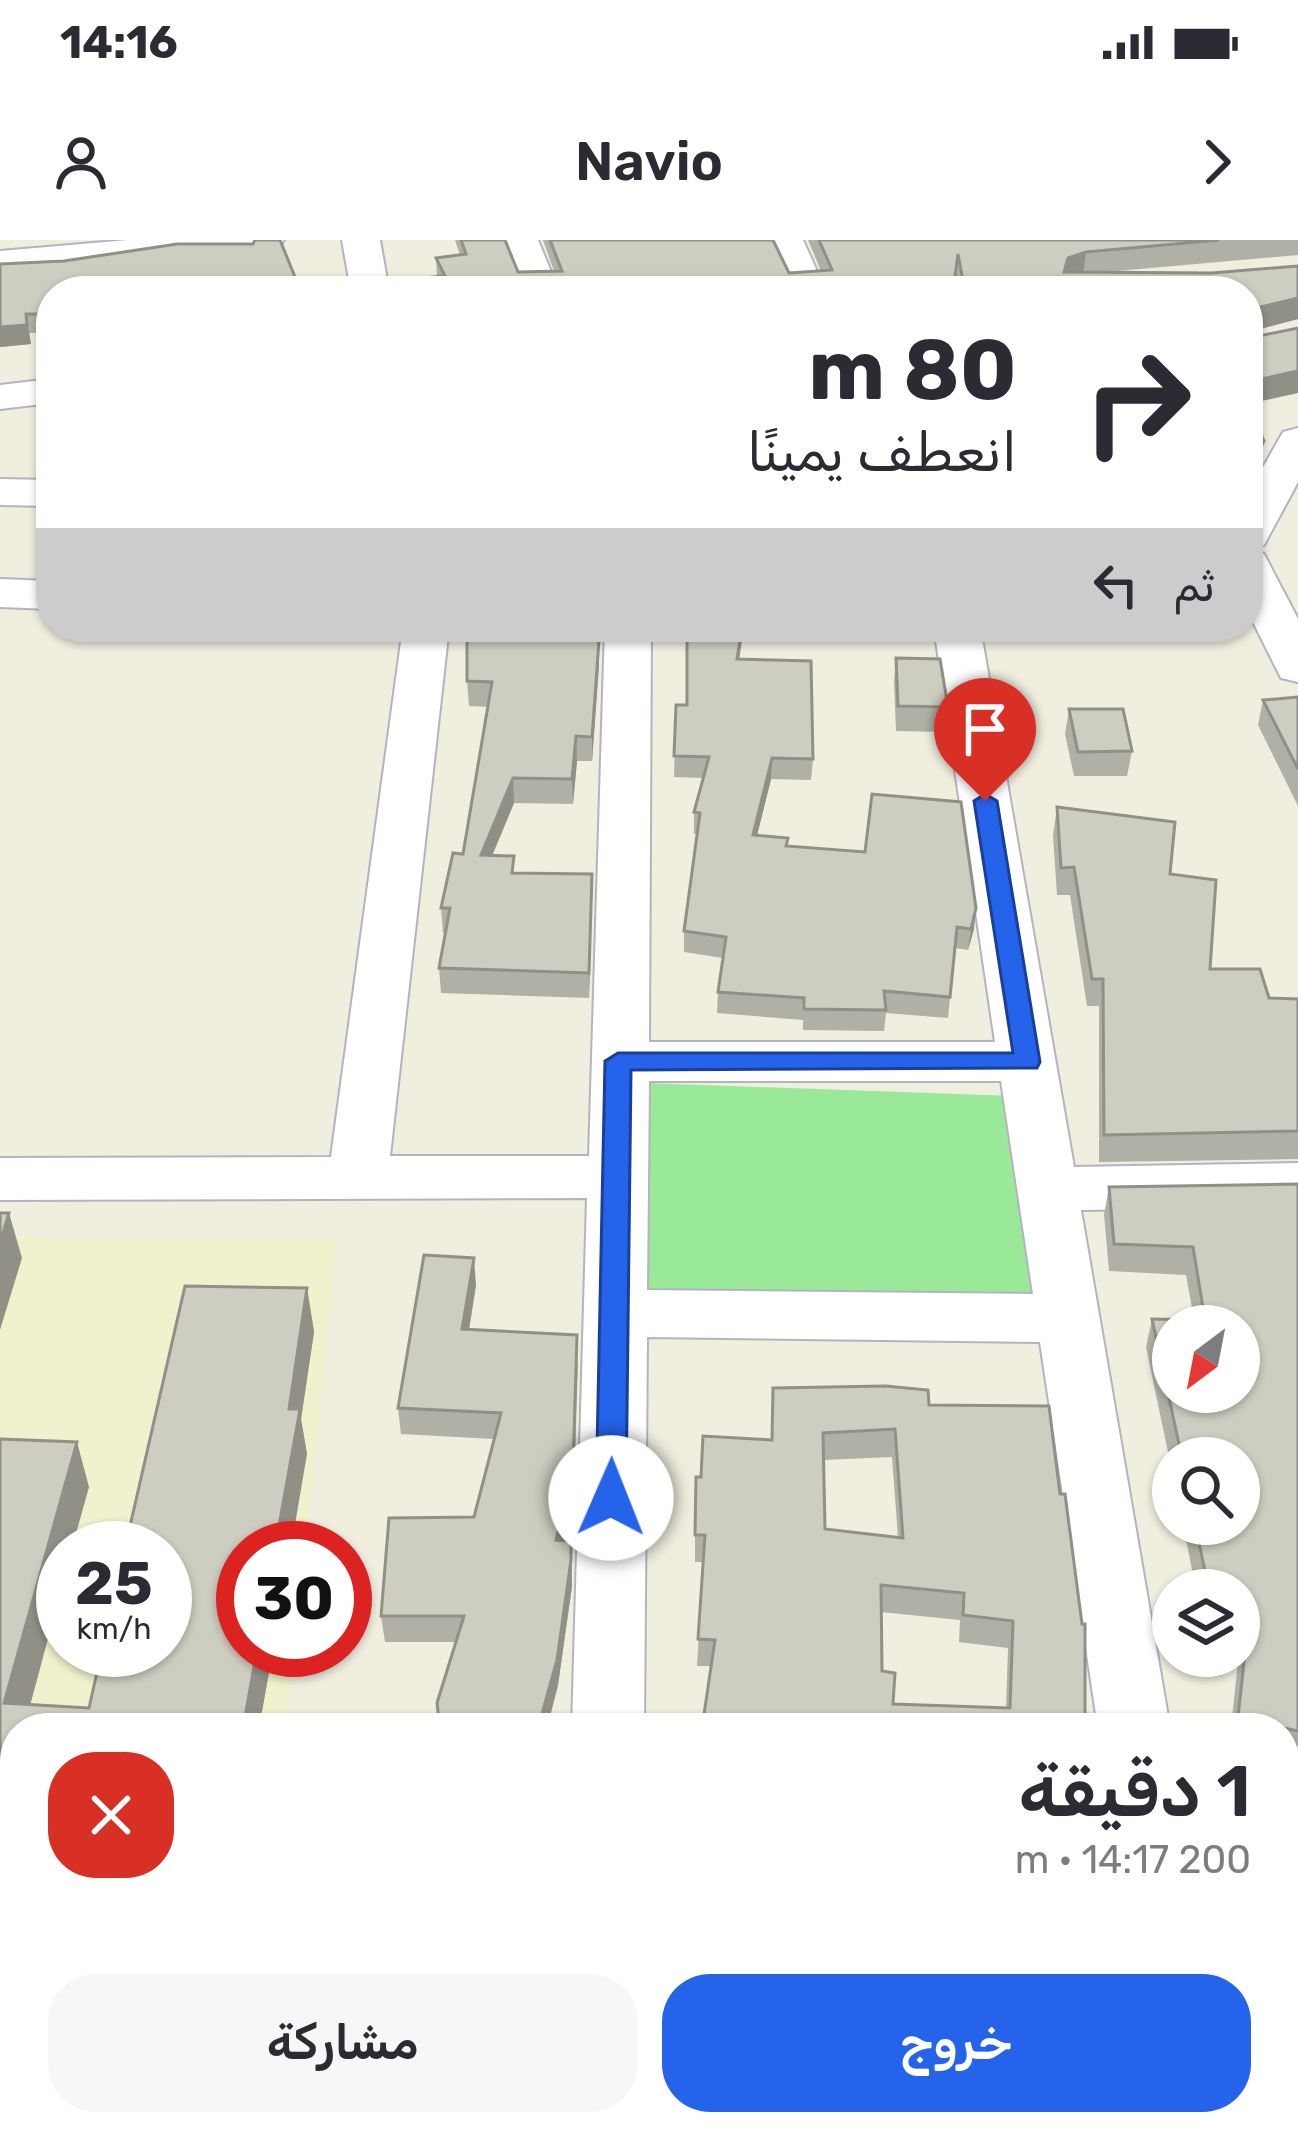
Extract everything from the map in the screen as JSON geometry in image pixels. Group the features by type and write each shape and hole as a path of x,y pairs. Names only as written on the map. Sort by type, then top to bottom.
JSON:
{"street":[{"path":"0,262 265,240"},
{"path":"361,240 367,276"},
{"path":"519,240 534,276"},
{"path":"784,240 800,276"},
{"path":"0,397 36,393"},
{"path":"1263,510 1295,454"},
{"path":"0,492 36,493"},
{"path":"1263,586 1285,619 1298,668"},
{"path":"0,593 36,594"},
{"path":"358,1178 424,642"},
{"path":"608,1713 628,642"},
{"path":"959,642 1132,1713"},
{"path":"618,1061 1028,1062"},
{"path":"0,1179 615,1177"},
{"path":"1051,1189 1298,1185"},
{"path":"614,1313 1068,1318"}],"shaded area":[{"path":"0,1237 337,1239 308,1521 216,1521 216,1677 291,1677 287,1713 0,1713"}],"green space":[{"path":"646,1083 1014,1096 1046,1300 644,1293"}],"building":[{"path":"255,240 280,240 295,276 36,276 36,314 26,314 27,325 0,327 0,264 64,261 177,244 253,244"},
{"path":"461,240 505,240 518,272 562,271 550,240 773,240 789,273 832,270 819,240 1219,240 1086,252 1068,258 1064,272 1212,273 1298,266 1298,298 1263,306 1263,276 962,276 958,254 955,276 445,276 436,258 466,254"},
{"path":"1298,328 1298,371 1263,379 1263,335"},
{"path":"467,642 599,642 592,737 576,736 572,779 513,778 481,855 514,856 512,873 592,874 589,973 439,968 450,908 441,908 453,853 463,854 492,682 467,681"},
{"path":"687,642 740,642 737,659 811,661 813,759 772,758 753,835 788,838 786,846 865,852 872,794 961,802 976,908 971,929 957,927 950,997 884,991 886,1010 804,1009 804,998 718,992 726,937 684,931 700,813 694,812 709,757 674,756 676,705 687,705"},
{"path":"896,658 940,659 948,707 898,706"},
{"path":"1298,697 1298,769 1263,700"},
{"path":"1069,709 1123,709 1132,751 1078,752"},
{"path":"1057,807 1175,822 1170,874 1216,880 1210,969 1260,969 1269,998 1298,999 1298,1131 1104,1135 1103,979 1092,979 1074,867 1061,868"},
{"path":"1298,1184 1298,1713 1238,1713 1242,1677 1260,1677 1260,1569 1205,1569 1199,1545 1260,1545 1260,1437 1177,1437 1172,1413 1260,1413 1260,1305 1203,1305 1193,1247 1114,1244 1109,1187"},
{"path":"0,1213 9,1213 0,1243"},
{"path":"424,1255 474,1258 462,1329 577,1335 573,1467 556,1540 571,1541 571,1560 557,1660 542,1713 438,1713 437,1703 464,1616 381,1616 389,1518 474,1517 501,1413 398,1408"},
{"path":"185,1286 307,1288 289,1409 300,1409 280,1521 216,1521 216,1677 252,1677 246,1713 0,1713 0,1439 77,1442 55,1521 36,1521 36,1589 4,1703 89,1708 96,1677 192,1677 192,1521 131,1521"},
{"path":"886,1386 928,1390 929,1405 1049,1406 1085,1624 1085,1713 704,1713 715,1640 698,1639 705,1535 695,1535 696,1477 701,1477 703,1436 772,1440 773,1388","holes":["895,1429 903,1538 825,1529 823,1433","881,1585 964,1593 963,1615 1013,1621 1010,1708 893,1704 895,1673 882,1671"]}],"route":[{"path":"611,1498 618,1061 1028,1062 985,801"}]}
